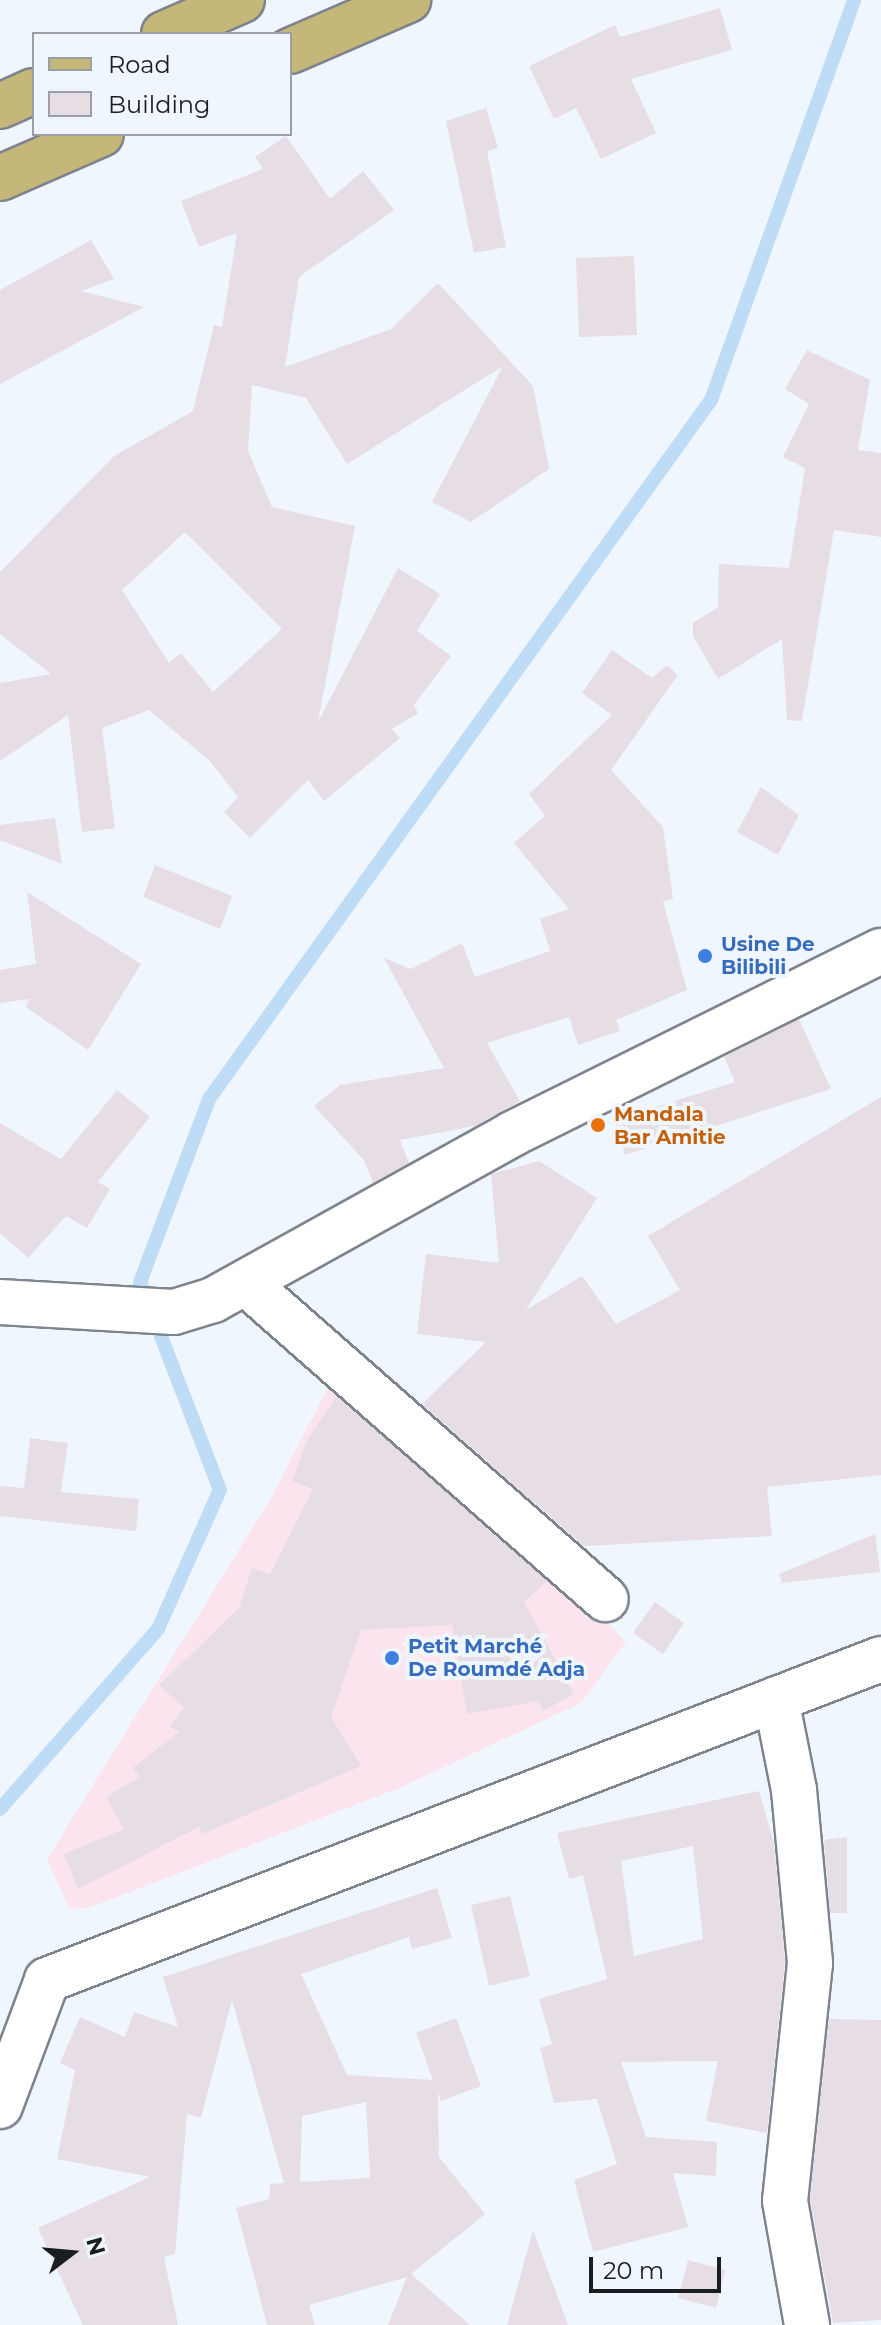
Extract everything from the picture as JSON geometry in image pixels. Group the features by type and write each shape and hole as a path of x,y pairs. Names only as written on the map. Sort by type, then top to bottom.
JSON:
{"main road":[{"path":"169,32 242,0"},
{"path":"292,50 408,0"},
{"path":"0,106 32,92"},
{"path":"0,178 96,136"}],"street":[{"path":"0,1302 174,1312 248,1285 512,1134 881,951"},
{"path":"248,1285 606,1599"},
{"path":"0,2106 47,1980 881,1659"},
{"path":"776,1699 794,1790 810,1963 785,2201 807,2325"}],"shaded area":[{"name":"Petit Marché De Roumdé Adja","path":"329,1385 575,1587 626,1642 581,1703 404,1786 86,1909 69,1908 47,1859 273,1495"}],"building":[{"path":"720,8 732,50 631,79 656,133 601,159 576,108 554,119 529,66 615,25 620,37"},
{"path":"486,108 498,148 487,151 506,247 474,253 446,121"},
{"path":"286,136 330,199 363,171 394,210 299,277 285,367 391,329 438,283 533,386 549,469 471,522 432,502 503,366 347,464 306,398 252,385 248,451 272,507 355,526 318,722 398,568 440,594 417,631 451,656 414,705 418,713 392,729 400,738 324,801 308,780 250,838 224,812 238,797 210,761 149,710 102,728 115,828 82,832 68,715 0,761 0,683 51,674 0,634 0,572 114,456 193,411 214,325 222,327 237,233 199,247 181,201 263,169 255,157","holes":["185,532 282,629 213,692 181,653 169,663 122,590"]},
{"path":"91,240 114,279 81,291 144,307 0,384 0,290"},
{"path":"634,256 637,335 579,337 576,258"},
{"path":"807,350 870,380 858,450 881,453 881,537 834,530 802,721 787,720 782,639 718,679 693,636 693,623 718,607 719,564 789,568 805,468 783,457 809,404 785,389"},
{"path":"612,650 652,678 667,665 678,675 611,770 663,827 673,899 663,901 687,990 616,1020 620,1031 578,1045 569,1017 487,1043 520,1101 475,1126 400,1140 409,1163 373,1183 364,1160 314,1106 340,1085 444,1068 384,958 411,969 462,943 475,977 550,951 540,919 569,909 514,843 545,816 529,794 612,715 582,693"},
{"path":"761,787 799,815 778,855 737,832"},
{"path":"55,818 62,864 0,840 0,825"},
{"path":"155,865 232,896 220,929 143,897"},
{"path":"27,892 141,964 88,1050 26,1007 29,999 0,1003 0,970 36,964"},
{"path":"799,1019 831,1089 625,1155 614,1120 735,1082 724,1057"},
{"path":"117,1090 150,1117 98,1182 110,1189 87,1228 66,1216 28,1258 0,1233 0,1123 61,1159"},
{"path":"881,1097 881,1475 767,1487 772,1536 584,1546 422,1404 486,1342 417,1334 426,1254 499,1263 491,1174 539,1161 597,1198 526,1310 582,1276 616,1324 680,1290 648,1236"},
{"name":"Petit Marché De Roumdé Adja","path":"337,1396 547,1581 524,1602 574,1694 543,1711 538,1701 467,1714 452,1625 361,1630 331,1717 361,1766 202,1834 199,1827 78,1889 64,1854 124,1829 106,1797 140,1777 133,1768 179,1732 170,1726 184,1708 159,1685 239,1608 252,1568 270,1574 313,1489 292,1481 308,1438"},
{"path":"30,1438 68,1443 61,1492 139,1499 136,1531 0,1516 0,1486 24,1488"},
{"path":"875,1534 880,1572 782,1583 779,1574"},
{"path":"655,1602 684,1623 663,1654 633,1633"},
{"path":"759,1791 774,1843 785,1963 767,2133 706,2121 718,2061 621,2062 646,2137 717,2142 716,2176 673,2173 688,2227 593,2252 574,2180 617,2164 597,2099 554,2103 540,2048 552,2044 539,1999 607,1979 583,1875 569,1879 557,1833","holes":["693,1846 703,1939 634,1956 621,1861"]},
{"path":"847,1837 847,1913 830,1913 824,1840"},
{"path":"437,1888 452,1938 412,1949 409,1937 301,1974 347,2075 433,2080 416,2033 456,2018 481,2086 441,2101 438,2092 439,2157 485,2214 411,2274 470,2325 388,2325 407,2277 309,2305 315,2325 267,2325 236,2208 269,2199 270,2184 284,2183 232,2000 201,2118 187,2114 175,2254 164,2257 178,2325 83,2325 38,2228 150,2177 57,2159 75,2070 60,2063 80,2017 125,2037 134,2012 178,2027 163,1977","holes":["366,2102 370,2178 300,2182 302,2116"]},
{"path":"510,1896 530,1976 489,1986 471,1905"},
{"path":"829,2019 881,2020 881,2320 833,2323 810,2200"},
{"path":"533,2230 568,2325 507,2325"},
{"path":"688,2260 725,2270 716,2308 678,2298"}],"waterway":[{"path":"0,1809 158,1629 220,1490 140,1282 209,1099 711,400 854,0"}],"place":[{"name":"Usine De Bilibili","path":"705,956"},
{"name":"Mandala Bar Amitie","path":"598,1125"},
{"name":"Petit Marché De Roumdé Adja","path":"392,1658"}]}
